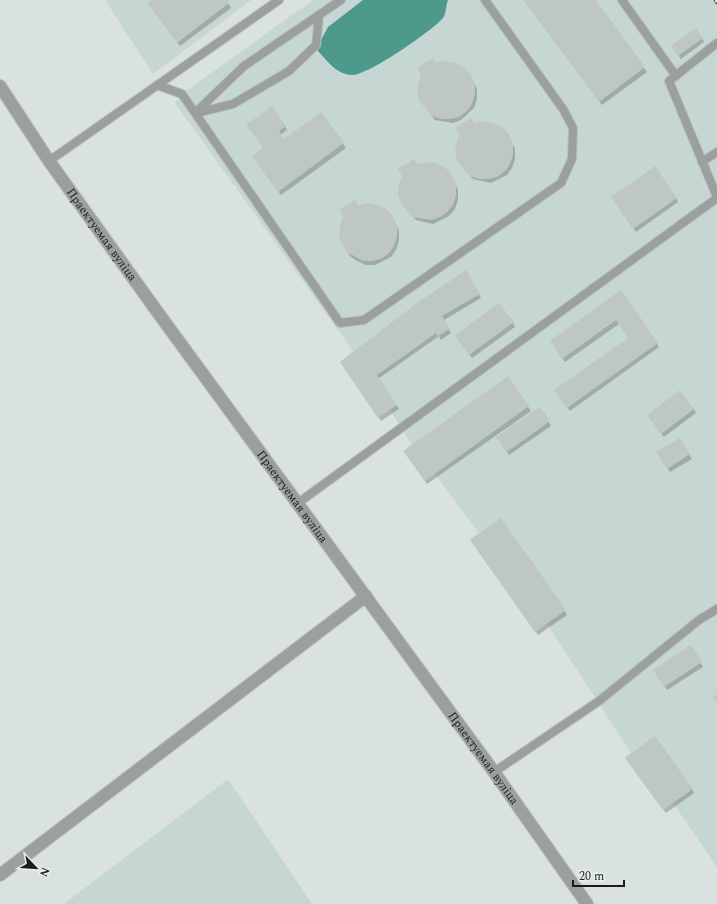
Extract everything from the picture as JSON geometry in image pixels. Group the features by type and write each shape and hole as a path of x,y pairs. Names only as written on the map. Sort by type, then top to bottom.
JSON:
{"street":[{"name":"Праектуемая вуліца","path":"0,86 49,161 156,310 298,502 494,772 587,904"},
{"path":"0,875 366,596"}],"lane":[{"path":"49,161 278,0"},
{"path":"195,113 244,66 341,0"},
{"path":"157,85 182,94 340,323 364,320 561,183 572,159 573,128 563,109 485,0"},
{"path":"622,0 676,76"},
{"path":"195,113 233,104 289,71 316,45 319,16"},
{"path":"298,502 717,198 669,81 717,43"},
{"path":"702,162 717,152"},
{"path":"494,772 599,701 699,620 717,609"}],"shaded area":[{"path":"105,0 251,0 153,74"},
{"path":"313,0 717,0 717,867 673,803 663,810 625,758 631,753 547,624 535,632 470,540 479,533 435,474 425,481 403,451 412,445 390,410 378,418 340,362 353,351 175,103 182,94"},
{"path":"363,0 448,0 443,18 426,33 399,52 371,68 352,75 346,74 332,66 316,49 328,27"},
{"path":"228,779 312,904 64,904"}],"building":[{"path":"152,0 227,0 229,3 177,43 147,3"},
{"path":"524,0 596,0 645,67 599,102"},
{"path":"696,28 703,38 678,56 671,46"},
{"path":"433,58 436,63 446,61 456,63 465,68 471,75 475,84 475,94 472,104 467,111 459,117 441,119 432,116 420,102 417,93 421,76 417,68"},
{"path":"272,106 286,126 279,131 284,139 321,112 344,143 278,192 252,156 263,148 246,125"},
{"path":"471,118 474,123 484,121 503,127 513,144 513,154 510,164 505,171 497,177 479,179 470,176 458,162 455,153 459,135 455,128"},
{"path":"414,159 417,164 427,162 437,163 446,168 452,176 456,185 456,195 453,205 440,217 431,220 413,217 401,203 398,194 402,176 398,169"},
{"path":"655,166 677,198 633,229 611,197"},
{"path":"355,200 358,205 368,203 387,209 397,226 397,236 394,246 389,253 381,259 363,261 347,252 342,244 339,235 343,217 339,210"},
{"path":"466,270 480,294 442,316 450,329 438,336 436,333 377,375 397,405 378,418 340,362 417,303"},
{"path":"621,290 658,343 567,408 554,390 628,338 616,320 562,359 550,341"},
{"path":"499,303 514,322 469,355 455,335"},
{"path":"508,376 529,406 425,481 403,451"},
{"path":"680,390 694,409 661,434 647,415"},
{"path":"540,407 550,421 507,452 496,437"},
{"path":"680,438 690,454 667,469 656,452"},
{"path":"501,518 566,610 535,632 470,540"},
{"path":"691,645 702,662 664,687 653,670"},
{"path":"717,694 717,703 713,697"},
{"path":"655,736 693,789 663,810 625,758"}]}
